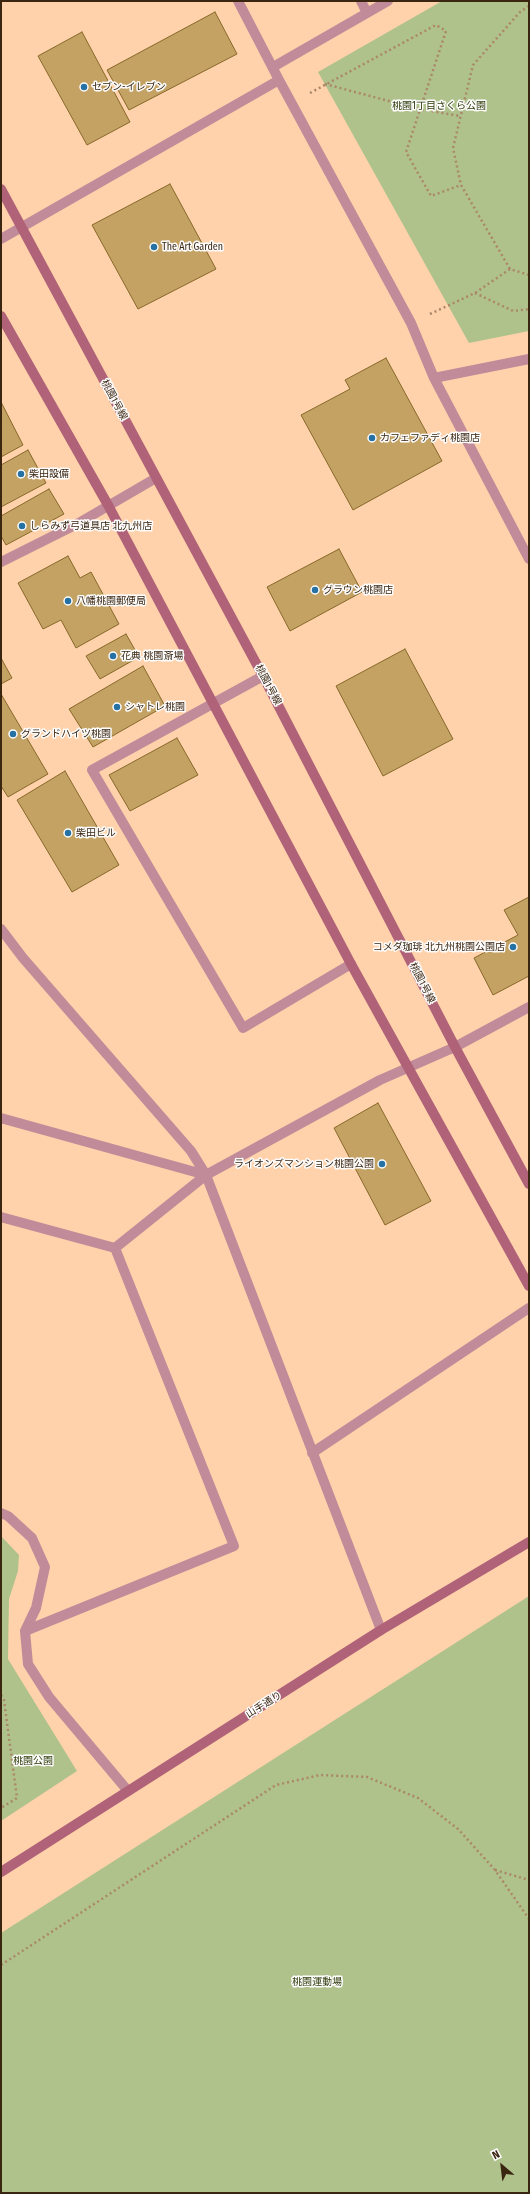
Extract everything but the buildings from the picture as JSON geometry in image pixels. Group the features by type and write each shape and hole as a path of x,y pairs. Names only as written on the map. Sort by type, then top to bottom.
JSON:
{"street":[{"path":"238,1 279,80 411,323 434,378 529,559"},
{"path":"361,1 367,13"},
{"path":"273,67 388,1"},
{"path":"1,239 279,80"},
{"name":"桃園1号線","path":"1,189 263,676 455,1047 529,1184"},
{"path":"1,316 108,505 352,964 529,1286"},
{"path":"434,378 529,359"},
{"path":"1,562 77,524 156,478"},
{"path":"263,676 214,705 92,770 243,1028 352,964"},
{"path":"1,929 28,964 191,1151 206,1175 312,1454 381,1630"},
{"path":"115,1248 206,1175 380,1080 455,1047 529,1008"},
{"path":"1,1118 206,1175"},
{"path":"1,1217 115,1248"},
{"path":"25,1631 234,1546 115,1248"},
{"path":"312,1454 529,1308"},
{"path":"1,1513 8,1516 32,1538 45,1567 36,1608 25,1631 28,1664 49,1697 128,1791"},
{"name":"山手通り","path":"1,1872 381,1630 529,1542"}],"path":[{"path":"529,6 520,12 473,65 453,148 460,185 510,269 529,275"},
{"path":"293,104 325,84 436,25 446,31 406,152 432,196 460,185"},
{"path":"325,84 419,109 460,116"},
{"path":"411,323 475,293 510,269"},
{"path":"475,293 513,311 529,309"},
{"path":"1,1694 4,1700 17,1798 1,1808"},
{"path":"1,1965 276,1785 320,1775 367,1777 418,1798 458,1829 495,1870 528,1917"},
{"path":"495,1870 529,1880"}],"green space":[{"name":"桃園1丁目さくら公園","path":"442,1 529,1 529,331 469,343 318,72"},
{"name":"桃園公園","path":"1,1536 19,1555 18,1571 9,1599 8,1659 77,1771 1,1821"},
{"name":"桃園運動場","path":"529,1596 529,2193 1,2193 1,1933"}],"place":[{"name":"セブン-イレブン","path":"84,87"},
{"name":"The Art Garden","path":"154,247"},
{"name":"カフェファディ桃園店","path":"372,438"},
{"name":"柴田設備","path":"21,474"},
{"name":"しらみず弓道具店 北九州店","path":"22,526"},
{"name":"グラウン桃園店","path":"315,590"},
{"name":"八幡桃園郵便局","path":"68,601"},
{"name":"花典 桃園斎場","path":"113,656"},
{"name":"シャトレ桃園","path":"117,707"},
{"name":"グランドハイツ桃園","path":"13,734"},
{"name":"柴田ビル","path":"68,833"},
{"name":"コメダ珈琲 北九州桃園公園店","path":"513,947"},
{"name":"ライオンズマンション桃園公園","path":"382,1164"}]}
